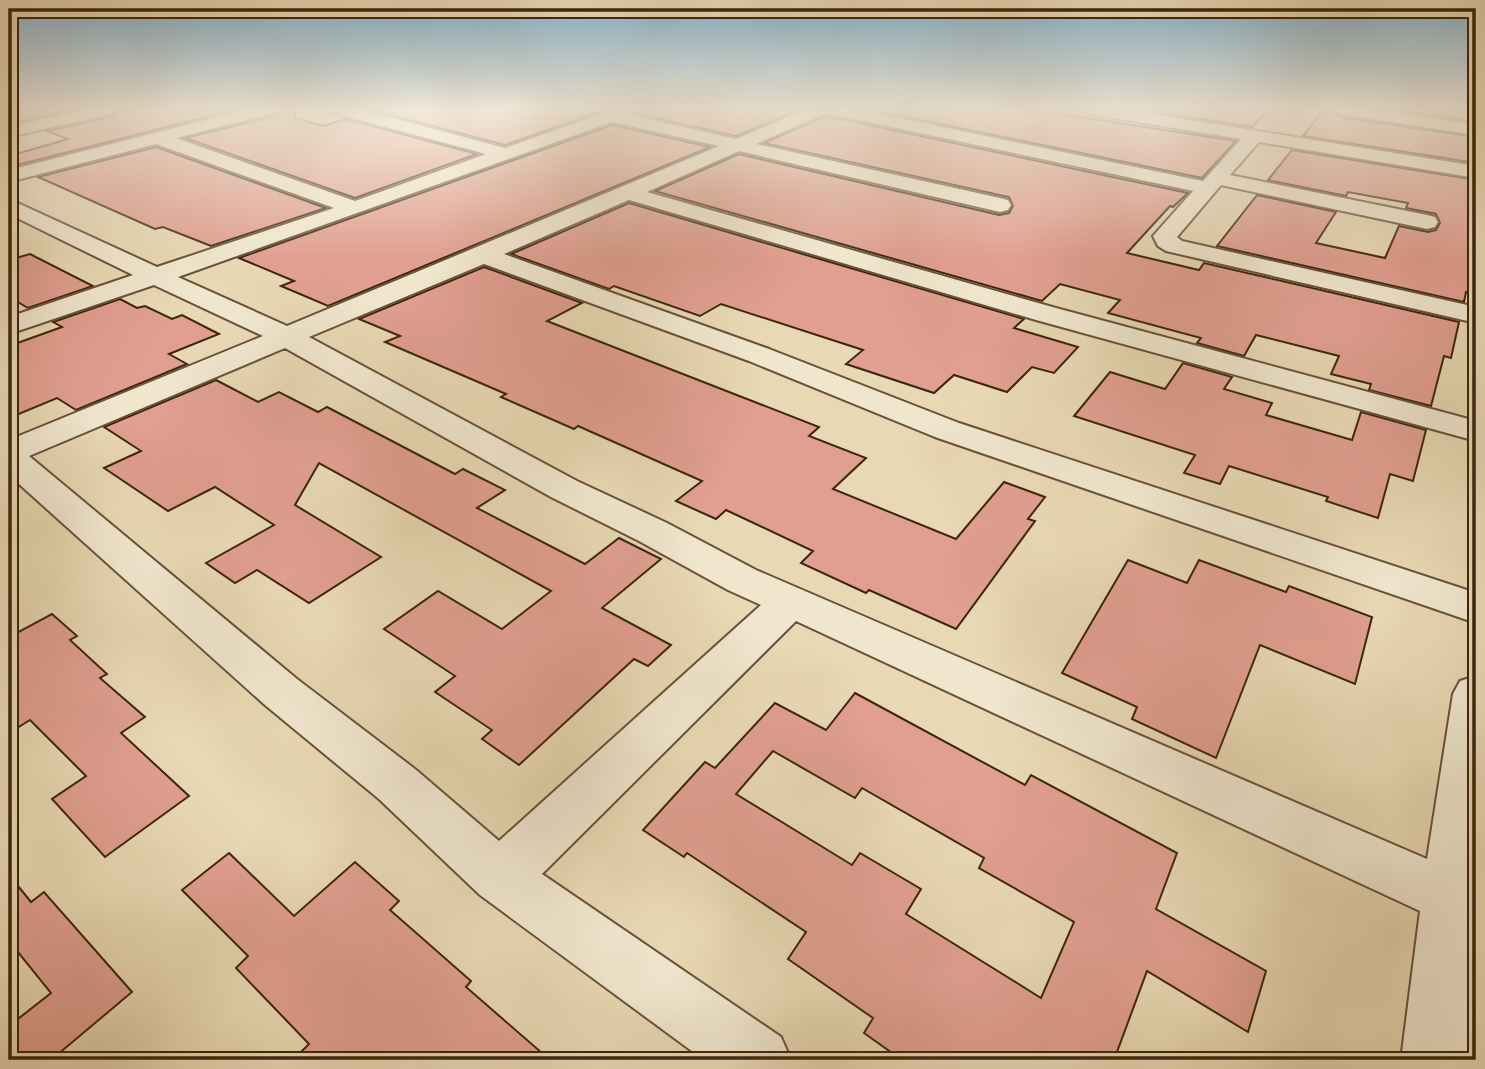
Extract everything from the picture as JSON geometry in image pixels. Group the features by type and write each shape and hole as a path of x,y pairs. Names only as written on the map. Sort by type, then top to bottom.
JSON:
{"street":[{"path":"9,176 73,159"},
{"path":"216,159 355,208"},
{"path":"9,326 355,208 487,159"},
{"path":"704,159 9,455 281,692 397,784 500,877 758,1060"},
{"path":"798,159 1000,205"},
{"path":"1087,159 1427,222"},
{"path":"1233,159 1165,236 1166,241 1174,246 1476,315"},
{"path":"1395,159 1476,172"},
{"path":"625,192 1046,314 1476,431"},
{"path":"9,205 35,230 157,275 285,336 564,489 653,532 742,580 1450,897"},
{"path":"483,255 759,355 947,430 1476,608"},
{"path":"500,877 791,601"},
{"path":"1434,1060 1450,897 1476,694"}],"building":[{"path":"9,159 41,159 13,166 9,165"},
{"path":"109,159 189,159 326,208 211,246 163,227 155,229 38,177"},
{"path":"244,159 463,159 355,198"},
{"path":"517,159 681,159 328,306 281,286 294,281 239,258"},
{"path":"728,159 760,159 999,215 1009,213 1013,206 1009,197 836,159 1028,159 1188,193 1173,207 1170,206 1127,253 1199,270 1204,263 1459,322 1451,358 1444,356 1431,406 1369,390 1371,384 1331,374 1339,356 1256,335 1244,356 1197,343 1201,338 1108,313 1120,300 1060,284 1042,301 655,191"},
{"path":"1109,159 1220,159 1202,178"},
{"path":"1285,159 1347,159 1476,180 1476,294 1466,292 1464,302 1217,246 1257,195 1336,212 1316,243 1385,258 1399,226 1428,232 1436,230 1440,223 1436,214 1406,208 1408,203 1348,192 1346,196 1268,180"},
{"path":"1450,159 1476,159 1476,163"},
{"path":"629,203 1024,319 1014,328 1078,347 1054,373 1032,367 1007,392 954,375 934,393 846,364 863,350 721,304 700,316 614,286 609,289 511,254"},
{"path":"30,254 93,286 28,308 9,297 9,260"},
{"path":"484,267 582,303 547,321 819,427 809,436 866,458 833,489 956,539 1004,482 1045,497 1028,519 1035,521 956,629 869,590 866,593 801,563 813,551 726,510 716,519 676,501 702,481 578,426 574,429 501,397 506,394 385,342 400,336 359,319"},
{"path":"120,299 137,308 145,306 172,319 182,315 219,334 169,354 187,364 76,410 57,398 9,418 9,346 62,327 53,322"},
{"path":"1183,363 1232,377 1224,389 1272,403 1266,415 1352,440 1361,412 1426,430 1413,481 1390,474 1378,518 1326,501 1328,497 1229,466 1220,484 1184,473 1195,455 1074,416 1110,372 1165,389"},
{"path":"216,380 258,402 279,392 318,412 327,407 455,474 463,469 505,490 477,508 585,564 619,538 661,559 602,608 671,645 648,666 634,659 519,765 482,739 492,730 435,692 455,676 384,629 438,591 502,629 551,591 319,463 295,505 381,557 309,603 257,570 235,583 206,563 274,525 215,487 168,511 104,468 141,451 104,427"},
{"path":"1128,560 1187,583 1199,560 1286,592 1289,586 1372,617 1355,684 1260,645 1216,758 1132,719 1137,707 1062,673"},
{"path":"52,614 77,636 70,640 107,674 100,678 145,717 121,733 189,796 105,857 52,799 86,776 30,720 9,733 9,637"},
{"path":"855,693 1025,785 1031,775 1177,853 1156,909 1266,971 1248,1032 1147,971 1114,1060 902,1060 864,1033 873,1018 788,959 806,932 687,853 684,857 643,830 705,762 715,768 775,703 826,730","holes":["773,751 855,798 862,788 984,858 979,868 1074,922 1041,998 906,914 921,889 860,853 852,865 736,794"]},
{"path":"229,853 294,916 355,862 399,901 390,910 471,981 466,987 550,1060 293,1060 309,1044 236,968 248,956 182,890"},
{"path":"9,875 31,902 44,892 132,992 51,1060 9,1060 9,1026 51,993 9,941"}]}
